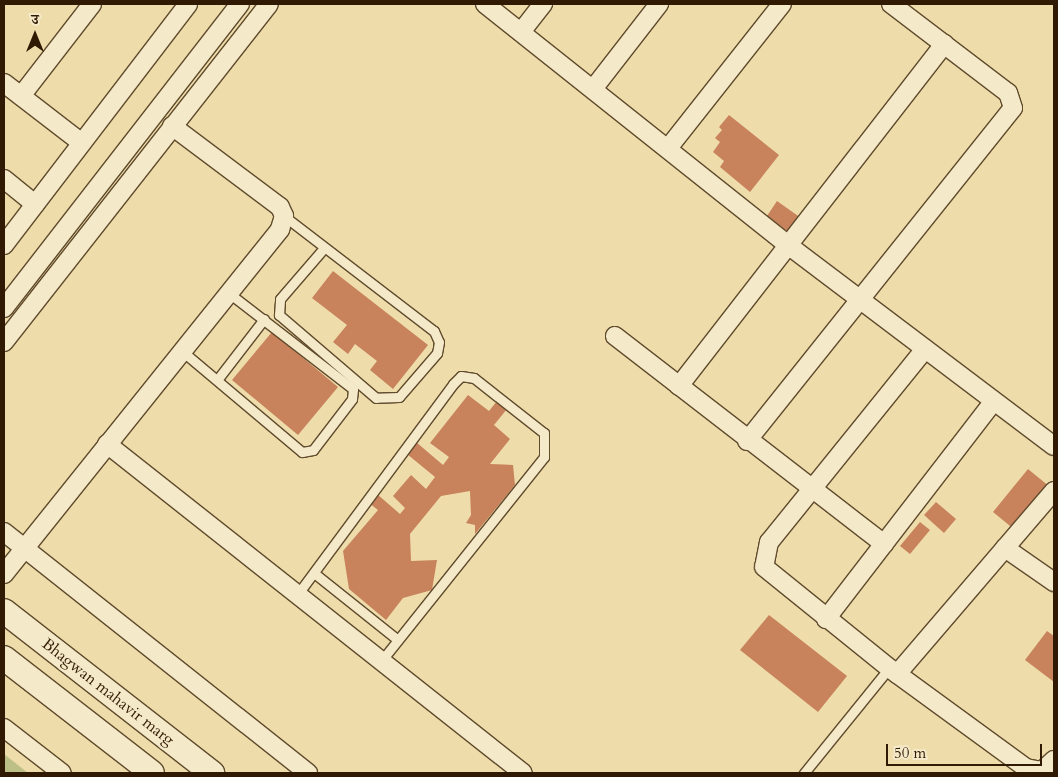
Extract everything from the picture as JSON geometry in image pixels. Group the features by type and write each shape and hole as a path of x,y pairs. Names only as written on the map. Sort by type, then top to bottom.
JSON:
{"main road":[{"name":"Bhagwan mahavir marg","path":"4,610 212,773"},
{"path":"4,658 152,773"}],"street":[{"path":"21,96 92,4"},
{"path":"4,245 188,4"},
{"path":"4,308 240,4"},
{"path":"6,335 269,4"},
{"path":"484,4 669,147 788,246 1054,446"},
{"path":"521,32 543,4"},
{"path":"593,89 659,4"},
{"path":"669,147 782,4"},
{"path":"747,441 1013,108 1008,93 944,44 902,7"},
{"path":"679,386 944,44"},
{"path":"186,74 203,88"},
{"path":"4,83 82,143"},
{"path":"4,574 280,229 284,216 273,200 172,126"},
{"path":"4,179 35,204"},
{"path":"615,336 812,492 884,544"},
{"path":"925,349 812,492 769,542 763,554 764,567 826,619 893,671 1026,768 1042,771 1054,760"},
{"path":"826,619 994,401"},
{"path":"107,444 523,773"},
{"path":"893,671 1054,492"},
{"path":"4,532 308,773"},
{"path":"1005,548 1054,582"},
{"path":"4,728 62,773"}],"lane":[{"path":"284,216 434,331 439,342 437,354 398,397 376,398 279,314 280,299 324,248"},
{"path":"182,351 302,452 313,450 352,399 353,389 229,293"},
{"path":"217,380 264,319"},
{"path":"297,595 461,376 474,378 544,433 544,457 382,660"},
{"path":"314,572 398,640"},
{"path":"804,773 893,671"}],"green space":[{"path":"4,754 28,773 4,773"}],"building":[{"path":"729,115 779,155 750,192 720,167 724,161 713,152 720,142 715,138 722,130 719,127"},
{"path":"777,201 801,218 790,233 767,216"},
{"path":"333,271 428,345 393,389 370,370 377,361 355,344 348,354 333,342 347,325 312,298"},
{"path":"272,332 338,387 298,435 232,380"},
{"path":"468,395 489,411 497,401 507,409 494,425 510,439 490,464 513,465 515,485 475,534 475,525 466,523 471,515 470,491 441,496 410,534 411,561 437,560 432,590 403,598 386,620 349,589 343,551 378,510 369,503 377,494 400,514 405,508 393,496 411,475 426,489 435,477 407,454 416,442 443,465 449,457 430,443"},
{"path":"1028,469 1050,487 1015,530 993,512"},
{"path":"936,502 956,519 944,533 924,515"},
{"path":"920,522 930,530 910,554 900,546"},
{"path":"769,615 847,676 818,712 740,650"},
{"path":"1047,631 1054,636 1054,682 1025,660"}]}
